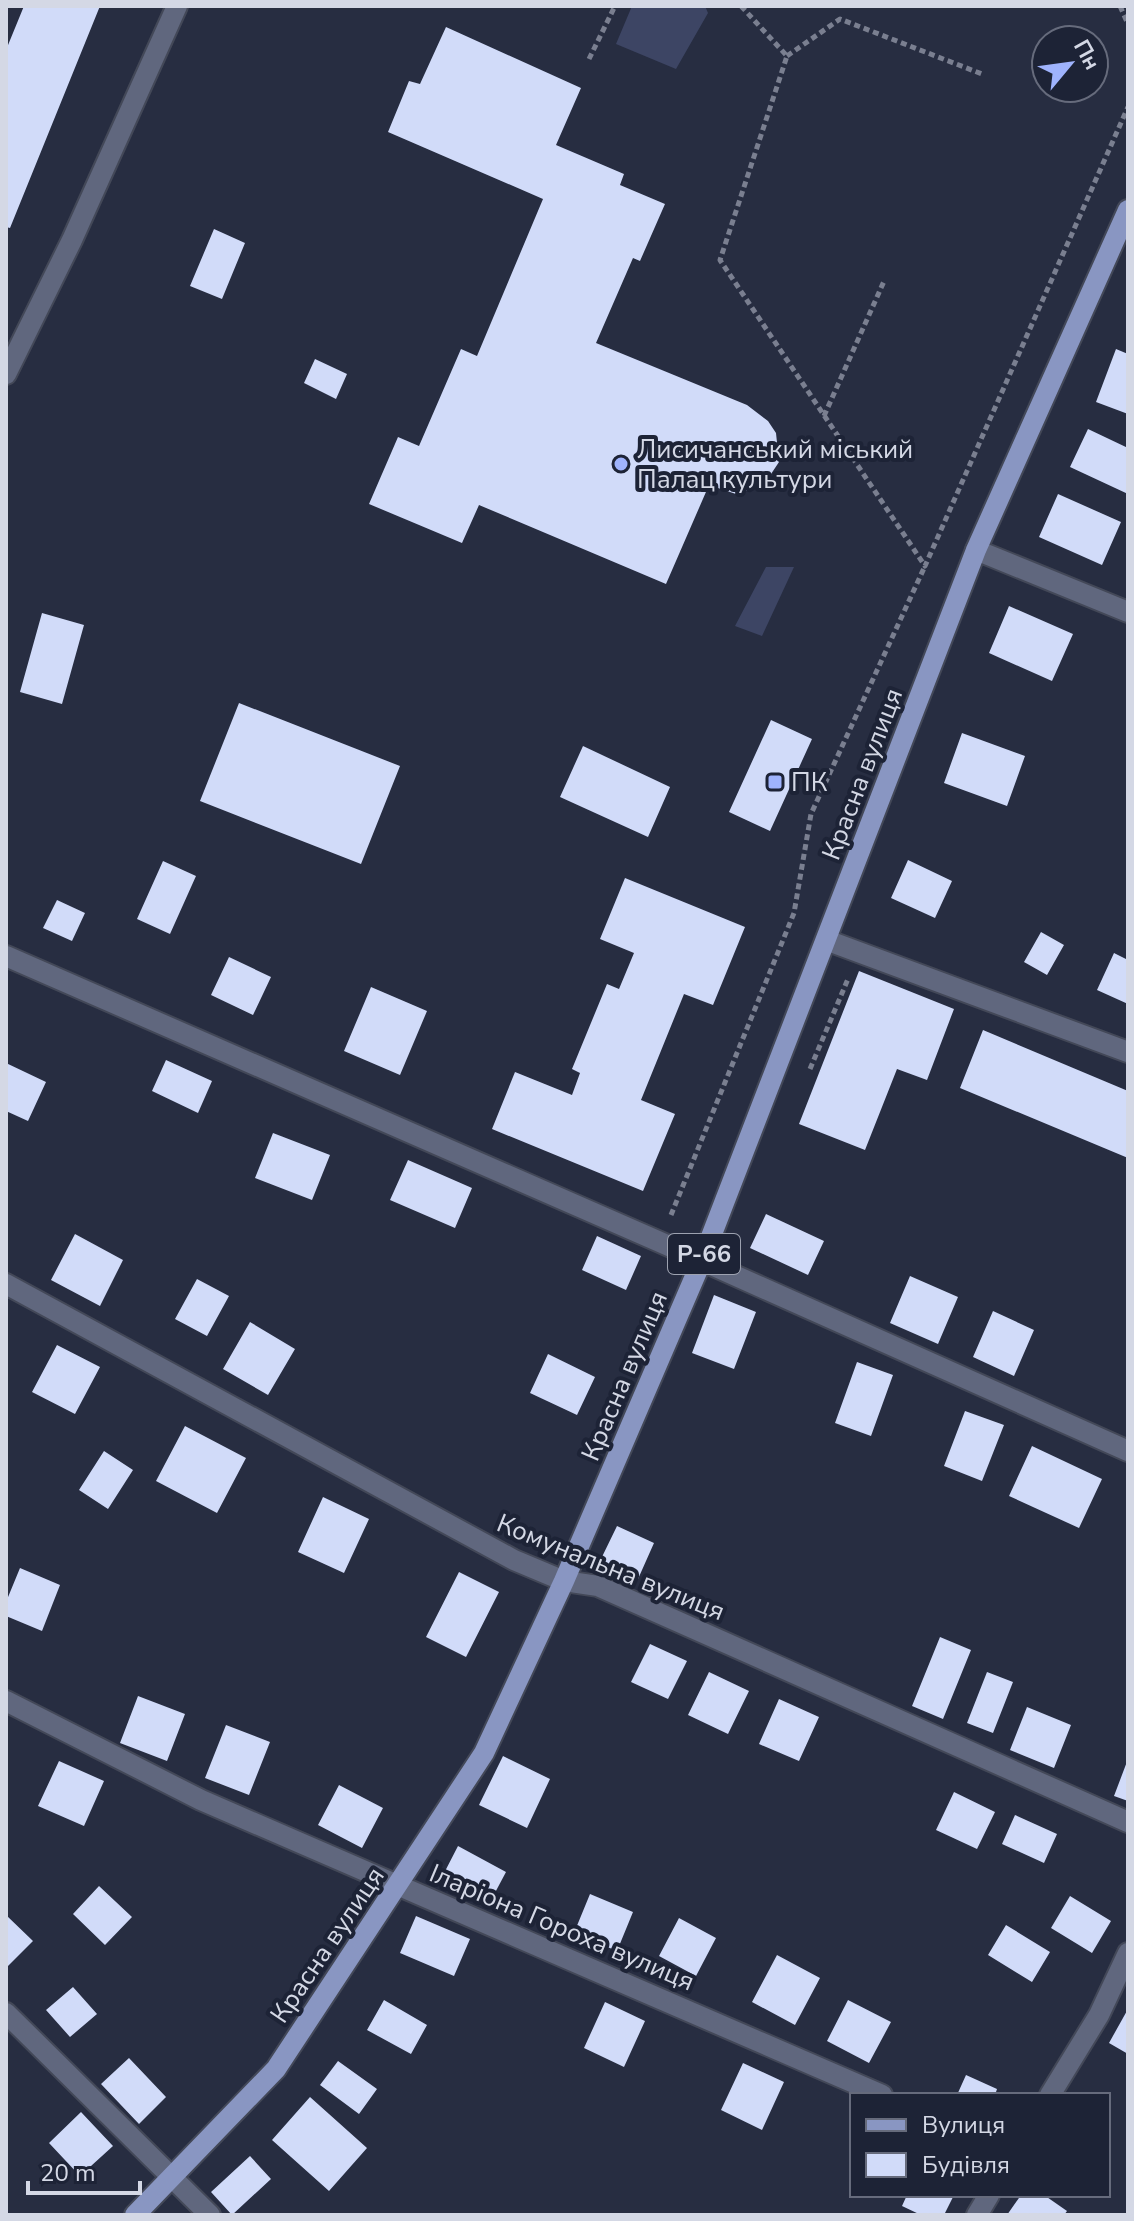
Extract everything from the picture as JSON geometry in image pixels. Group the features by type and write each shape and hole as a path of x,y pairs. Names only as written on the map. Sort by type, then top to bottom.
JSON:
{"main road":[{"name":"Красна вулиця","path":"135,2215 276,2069 484,1753 564,1581 702,1260 976,550 1128,211"}],"street":[{"path":"6,374 72,240 177,6"},
{"path":"976,550 1128,612"},
{"path":"826,940 1128,1052"},
{"path":"6,956 702,1260 1128,1451"},
{"name":"Комунальна вулиця","path":"6,1284 514,1560 564,1581 598,1586 1128,1822"},
{"name":"Іларіона Гороха вулиця","path":"6,1701 201,1800 754,2036 878,2093"},
{"path":"1051,2093 1099,2015 1128,1953"},
{"path":"6,2013 210,2215"},
{"path":"977,2215 988,2197"}],"path":[{"path":"589,59 615,6"},
{"path":"741,6 787,56"},
{"path":"1120,6 1128,24"},
{"path":"925,566 720,260 787,56 840,19 982,74"},
{"path":"660,1242 794,913 811,814 925,566 1128,107"},
{"path":"824,416 885,279"}],"shaded area":[{"path":"632,6 705,6 708,13 676,69 616,44"},
{"path":"766,567 794,567 762,636 735,626"}],"building":[{"path":"24,6 100,6 10,228 6,227 6,50"},
{"path":"446,27 581,88 556,145 624,174 620,185 665,204 640,261 633,258 596,343 747,405 768,421 776,433 779,462 763,486 736,494 709,485 666,584 479,505 462,543 369,504 398,437 419,446 461,349 477,356 543,199 388,132 409,81 420,84"},
{"path":"214,229 245,243 222,299 190,286"},
{"path":"1116,349 1128,354 1128,414 1096,402"},
{"path":"315,359 347,374 336,399 304,383"},
{"path":"1088,429 1128,448 1128,494 1070,467"},
{"path":"1058,494 1121,522 1102,565 1039,537"},
{"path":"1009,606 1073,634 1052,681 989,653"},
{"path":"42,613 84,625 62,704 20,692"},
{"path":"239,703 400,766 361,864 200,801"},
{"path":"771,720 812,739 770,831 729,812"},
{"path":"962,733 1025,756 1007,806 944,783"},
{"path":"583,746 670,787 648,837 560,797"},
{"path":"908,860 952,881 935,918 891,898"},
{"path":"163,861 196,876 170,934 137,919"},
{"path":"625,878 745,927 713,1005 684,994 641,1100 675,1114 643,1191 492,1129 515,1072 572,1095 580,1073 572,1069 607,984 619,989 634,953 600,939"},
{"path":"57,900 85,913 72,941 43,928"},
{"path":"1041,932 1064,945 1047,975 1024,962"},
{"path":"1114,953 1128,960 1128,1004 1097,990"},
{"path":"229,957 271,977 253,1015 211,995"},
{"path":"859,971 954,1009 927,1080 897,1069 865,1150 799,1124"},
{"path":"371,987 427,1011 400,1075 344,1051"},
{"path":"983,1030 1128,1091 1128,1158 960,1088"},
{"path":"166,1060 212,1081 198,1113 152,1091"},
{"path":"6,1063 46,1082 28,1121 6,1111"},
{"path":"273,1133 330,1155 312,1200 255,1178"},
{"path":"408,1160 472,1188 455,1228 390,1200"},
{"path":"766,1214 824,1241 808,1275 750,1248"},
{"path":"75,1234 123,1260 100,1306 51,1280"},
{"path":"597,1236 641,1256 626,1290 582,1270"},
{"path":"910,1276 958,1297 938,1344 890,1323"},
{"path":"197,1279 229,1296 207,1336 175,1319"},
{"path":"714,1295 756,1312 734,1369 692,1353"},
{"path":"993,1311 1034,1330 1014,1376 973,1357"},
{"path":"250,1322 295,1349 268,1395 223,1369"},
{"path":"57,1345 100,1367 75,1414 32,1392"},
{"path":"548,1354 595,1377 577,1415 530,1393"},
{"path":"857,1362 893,1375 871,1436 835,1423"},
{"path":"965,1411 1004,1425 982,1481 944,1466"},
{"path":"185,1426 246,1458 217,1513 156,1481"},
{"path":"1032,1446 1102,1479 1079,1528 1009,1496"},
{"path":"104,1451 133,1470 108,1509 79,1490"},
{"path":"323,1497 369,1519 344,1573 298,1552"},
{"path":"617,1526 654,1543 638,1579 600,1561"},
{"path":"20,1568 60,1585 42,1631 6,1616 6,1602"},
{"path":"459,1572 499,1592 466,1657 426,1637"},
{"path":"940,1637 971,1650 943,1719 912,1706"},
{"path":"650,1644 687,1661 668,1699 631,1682"},
{"path":"709,1672 749,1691 728,1734 688,1715"},
{"path":"987,1672 1013,1682 993,1733 967,1723"},
{"path":"138,1696 185,1714 167,1761 120,1743"},
{"path":"779,1699 819,1717 799,1761 759,1744"},
{"path":"1027,1707 1071,1725 1054,1768 1010,1750"},
{"path":"226,1725 270,1742 249,1795 205,1778"},
{"path":"503,1756 550,1779 527,1828 479,1805"},
{"path":"1128,1759 1128,1801 1114,1796"},
{"path":"59,1761 104,1781 84,1826 38,1806"},
{"path":"339,1785 383,1808 362,1848 318,1825"},
{"path":"954,1792 995,1812 977,1849 936,1830"},
{"path":"1015,1815 1057,1834 1044,1863 1002,1844"},
{"path":"458,1846 506,1872 489,1904 441,1879"},
{"path":"99,1886 132,1917 105,1945 73,1914"},
{"path":"590,1894 633,1912 617,1951 574,1933"},
{"path":"1070,1896 1111,1921 1092,1953 1051,1928"},
{"path":"6,1915 33,1941 6,1968"},
{"path":"416,1916 470,1939 454,1976 400,1953"},
{"path":"679,1918 716,1938 696,1976 659,1956"},
{"path":"1006,1925 1050,1952 1032,1982 988,1955"},
{"path":"777,1955 820,1978 795,2025 752,2002"},
{"path":"73,1987 97,2014 70,2037 46,2010"},
{"path":"384,2000 427,2025 411,2054 367,2030"},
{"path":"848,2000 891,2022 869,2063 827,2041"},
{"path":"605,2002 645,2021 624,2067 584,2048"},
{"path":"1128,2009 1128,2054 1109,2043"},
{"path":"129,2058 166,2097 139,2124 101,2084"},
{"path":"338,2061 377,2089 359,2114 320,2085"},
{"path":"743,2063 784,2082 762,2130 721,2110"},
{"path":"966,2075 997,2089 996,2093 958,2093"},
{"path":"310,2097 367,2148 329,2191 272,2140"},
{"path":"81,2112 113,2146 80,2176 49,2143"},
{"path":"250,2156 271,2179 232,2215 211,2192"},
{"path":"906,2197 953,2197 944,2215 921,2215 902,2206"},
{"path":"1020,2197 1047,2197 1067,2211 1064,2215 1007,2215"}],"place":[{"name":"Лисичанський міський Палац культури","path":"621,464"},
{"name":"ПК","path":"775,782"}]}
